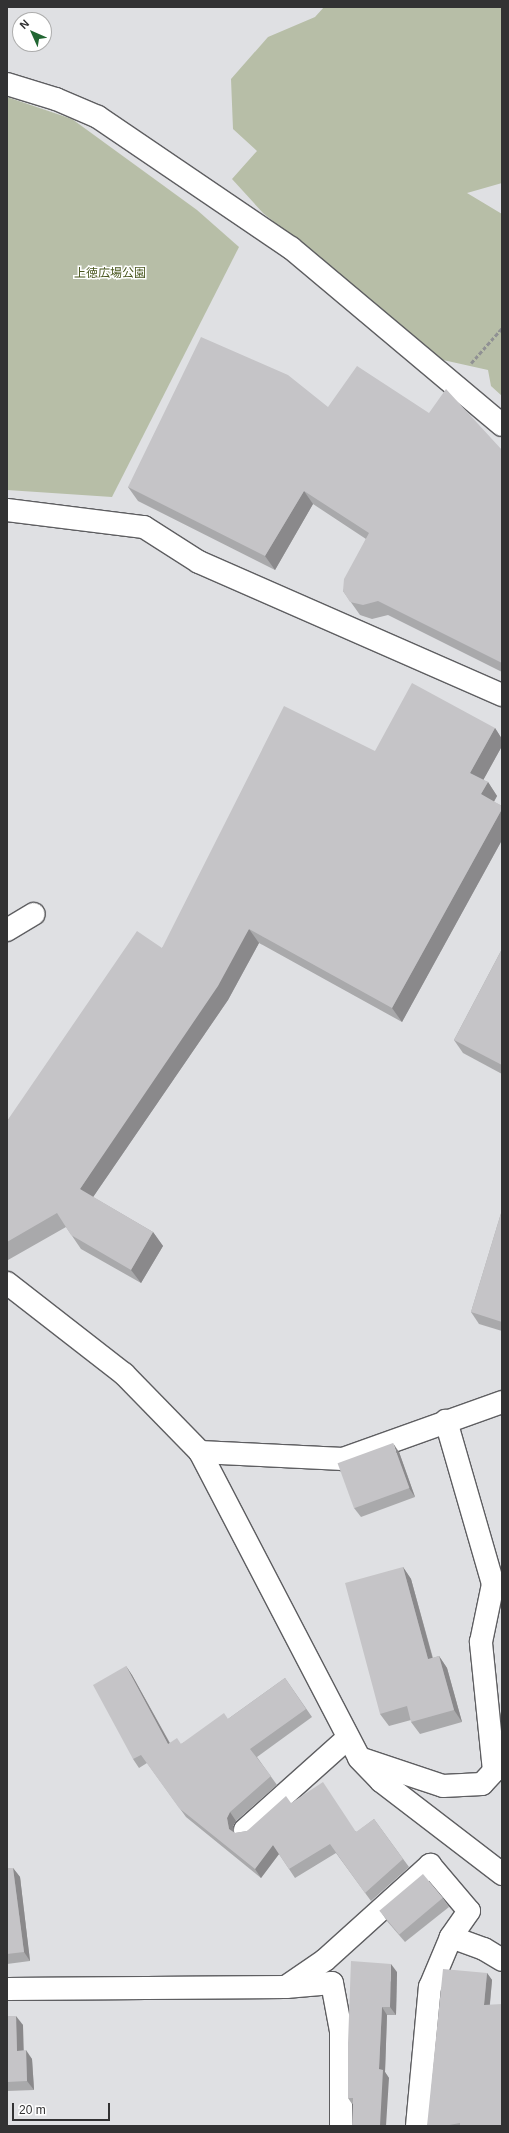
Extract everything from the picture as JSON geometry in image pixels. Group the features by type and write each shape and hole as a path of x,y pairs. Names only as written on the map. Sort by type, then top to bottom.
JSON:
{"street":[{"path":"7,84 56,99 98,117 291,248 453,382 502,425"},
{"path":"7,510 144,527 199,562 502,695"},
{"path":"7,930 34,914"},
{"path":"7,1283 124,1374 200,1452 359,1758 381,1781 502,1874"},
{"path":"200,1452 343,1459 502,1402"},
{"path":"359,1758 443,1786 482,1784 494,1771 481,1642 493,1584 446,1421"},
{"path":"245,1830 348,1738"},
{"path":"286,1987 325,1960 430,1865 469,1911 451,1937 430,1987 417,2126"},
{"path":"451,1937 484,1949 502,1960"},
{"path":"7,1989 286,1987 332,1983 341,2031 341,2126"}],"path":[{"path":"453,382 502,328"}],"green space":[{"path":"324,7 502,7 502,183 467,193 502,214 502,396 491,386 488,370 443,360 263,213 232,179 257,151 233,129 231,79 268,37 315,17"},
{"name":"上徳広場公園","path":"7,97 72,119 197,210 239,247 112,497 7,490"}],"building":[{"path":"201,337 288,375 328,407 357,366 429,413 446,389 502,450 502,663 378,601 363,605 350,602 343,591 344,579 369,533 304,491 265,556 128,487"},
{"path":"412,683 495,728 470,773 488,782 481,794 502,806 502,809 392,1008 249,929 218,986 80,1189 153,1232 131,1270 71,1235 57,1213 7,1242 7,1121 137,931 162,948 284,706 375,751"},
{"path":"502,949 502,1065 454,1040"},
{"path":"502,1210 502,1322 471,1312"},
{"path":"393,1443 409,1488 354,1508 338,1463"},
{"path":"403,1567 428,1659 439,1656 454,1710 411,1722 407,1706 380,1714 345,1583"},
{"path":"126,1666 168,1744 177,1738 181,1744 224,1713 228,1719 285,1678 306,1709 250,1749 271,1776 230,1812 227,1818 229,1829 235,1833 247,1831 286,1796 291,1803 323,1782 356,1832 374,1819 403,1859 365,1893 330,1844 289,1869 273,1845 255,1869 179,1808 141,1755 133,1759 93,1685"},
{"path":"7,1868 13,1868 24,1952 7,1954"},
{"path":"423,1874 443,1898 399,1934 379,1911"},
{"path":"351,1961 391,1964 390,2007 382,2007 379,2069 383,2070 380,2126 352,2126 353,2098 348,2098 348,2043"},
{"path":"443,1969 487,1973 484,2005 502,2004 502,2126 460,2126 460,2123 444,2126 427,2126"},
{"path":"7,2016 16,2016 17,2051 26,2050 27,2081 7,2082"}]}
